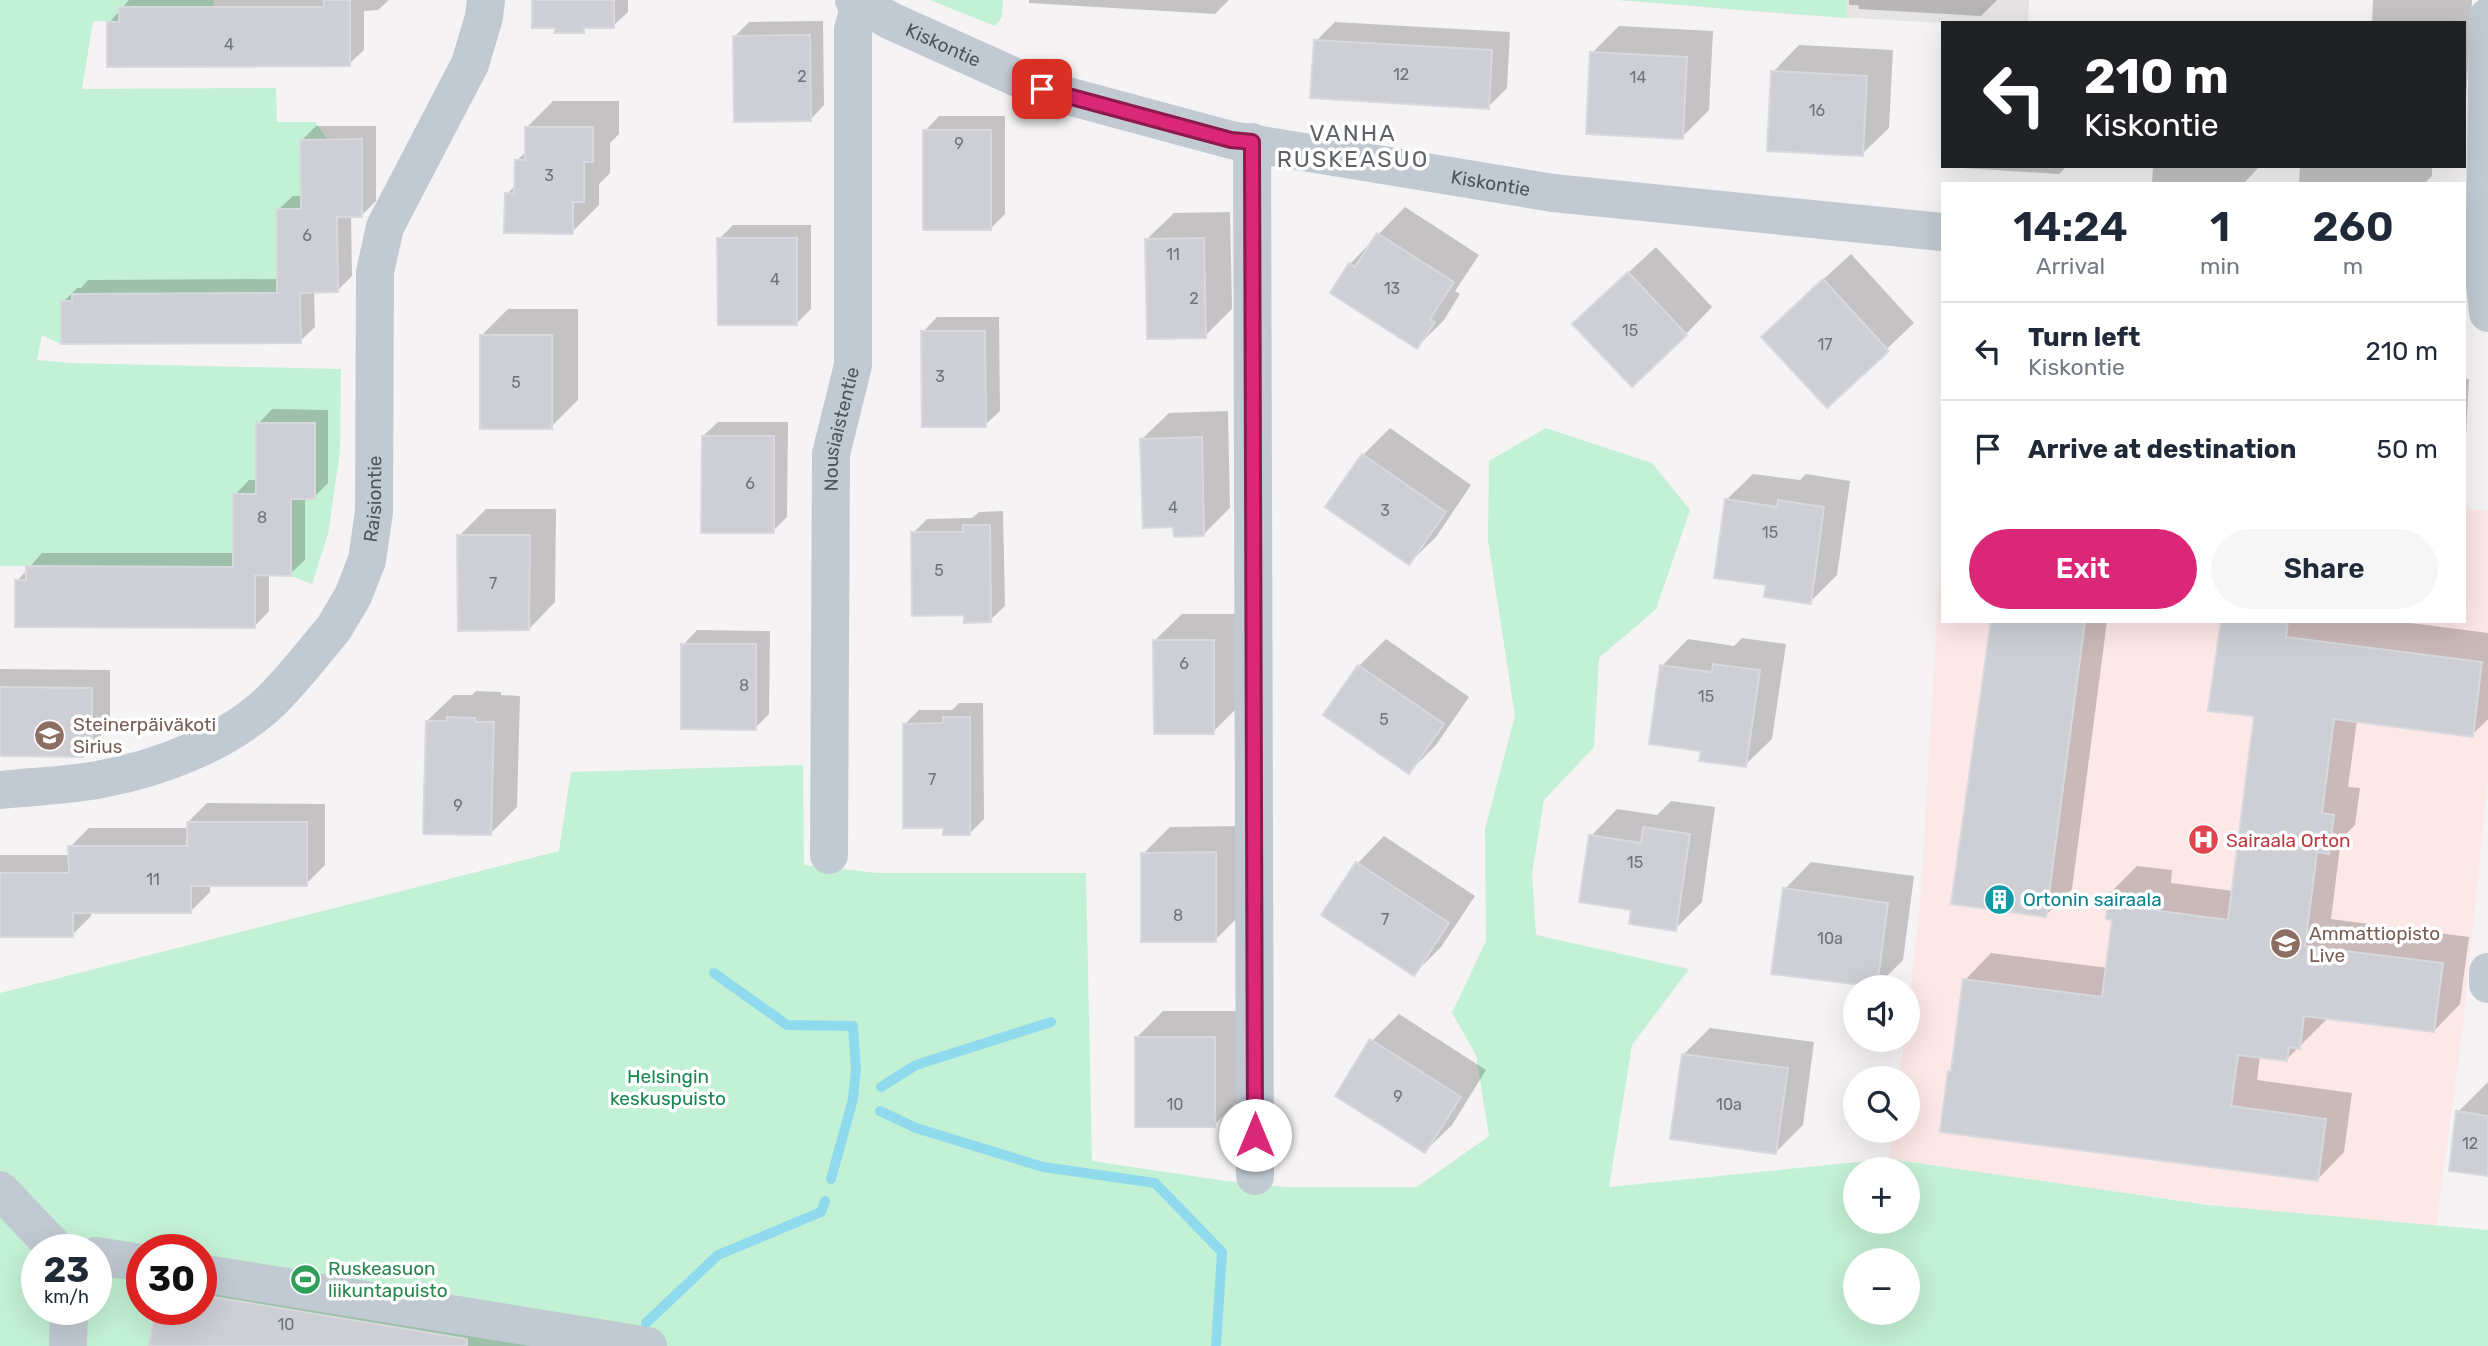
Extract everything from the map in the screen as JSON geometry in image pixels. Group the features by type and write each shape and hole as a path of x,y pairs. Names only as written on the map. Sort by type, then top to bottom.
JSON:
{"street":[{"name":"Raisiontie","path":"0,790 100,780 141,770 188,752 233,730 269,702 339,621 367,560 374,512 375,272 385,227 470,64 484,17 486,0"},
{"name":"Kiskontie","path":"857,2 891,21 1042,89 1231,140 1553,193 1941,232"},
{"name":"Nousiaistentie","path":"829,855 831,454 853,365 853,29 857,2"},
{"path":"2481,285 2488,17"},
{"path":"1252,142 1255,1176"},
{"path":"2488,972 2488,984"},
{"path":"0,1190 43,1234"},
{"path":"217,1276 648,1346"},
{"path":"68,1346 69,1325"}],"shaded area":[{"path":"1617,0 2029,0 2028,21 1941,23"},
{"name":"Sairaala Orton","path":"2466,508 2488,511 2488,777 2463,1025 2436,1225 2348,1218 2326,1219 2045,1183 1920,1164 1920,1157 1889,1157 1891,1143 1920,1143 1920,1066 1901,1066 1902,1052 1920,1052 1920,975 1912,975 1920,908 1941,553 1941,623 2466,623"}],"green space":[{"path":"0,0 214,0 213,7 120,7 119,22 93,21 82,89 276,88 277,122 315,122 327,139 300,140 301,209 277,210 277,293 73,294 72,301 61,302 61,344 42,335 37,360 341,369 340,451 328,534 312,584 291,576 291,499 256,423 256,494 233,494 233,567 0,566"},
{"path":"930,0 1003,0 1002,17 995,26"},
{"path":"1620,0 1847,0 1847,18"},
{"name":"Helsingin keskuspuisto","path":"1546,428 1652,463 1690,510 1656,609 1599,658 1594,747 1544,800 1532,873 1536,935 1689,969 1632,1045 1609,1187 1843,1164 1843,1234 1920,1234 1920,1163 2208,1205 2488,1230 2488,1346 0,1346 0,993 559,851 571,772 803,765 804,865 878,873 1086,873 1092,1161 1226,1181 1289,1187 1417,1187 1489,1136 1476,1055 1452,1013 1486,941 1485,829 1515,716 1488,540 1489,461"}],"building":[{"path":"324,0 350,0 350,66 107,67 107,22 119,22 119,7 324,7"},
{"path":"532,0 614,0 614,28 584,28 584,33 554,33 555,28 532,28"},
{"path":"810,35 811,121 734,122 733,36"},
{"path":"1314,40 1492,50 1489,109 1310,98"},
{"path":"1590,52 1687,57 1683,139 1586,134"},
{"path":"1771,71 1867,76 1863,156 1767,151"},
{"path":"525,127 593,127 593,162 584,162 584,202 573,202 573,234 504,233 505,193 514,194 515,160 525,160"},
{"path":"923,130 991,130 991,230 923,230"},
{"path":"362,139 362,217 337,217 338,292 300,293 301,343 61,344 61,301 72,301 72,294 280,293 277,293 277,209 301,209 300,140"},
{"path":"1377,233 1454,282 1430,319 1435,322 1417,349 1330,293 1349,263 1355,267"},
{"path":"717,238 797,238 797,325 718,325"},
{"path":"1204,238 1206,338 1147,339 1145,239"},
{"path":"1628,272 1687,335 1632,387 1572,324"},
{"path":"1823,279 1889,351 1827,408 1761,337"},
{"path":"921,331 985,331 986,427 922,427"},
{"path":"480,335 552,335 552,429 480,429"},
{"path":"256,423 315,423 315,499 291,499 291,576 255,575 255,628 15,627 15,580 26,580 26,566 233,567 233,494 256,494"},
{"path":"702,436 774,436 774,533 701,533"},
{"path":"1202,437 1204,536 1174,537 1173,527 1143,528 1140,439"},
{"path":"1362,454 1446,512 1409,565 1325,507"},
{"path":"1725,499 1777,507 1778,500 1824,507 1811,604 1764,597 1766,585 1714,578"},
{"path":"963,525 990,525 991,622 964,623 964,615 912,616 911,532 963,532"},
{"path":"457,535 530,535 529,630 458,631"},
{"path":"1991,623 2085,623 2046,917 1951,904"},
{"name":"Ortonin sairaala","path":"2221,623 2288,623 2286,637 2482,662 2473,737 2334,719 2322,813 2334,815 2329,854 2317,852 2305,946 2443,963 2434,1032 2304,1016 2300,1049 2289,1047 2287,1061 2238,1055 2231,1106 2326,1119 2318,1181 1940,1132 1963,979 2102,997 2112,920 2106,919 2109,892 2147,896 2145,909 2228,920 2254,716 2208,711"},
{"path":"1153,640 1214,640 1214,734 1154,734"},
{"path":"681,644 756,644 756,730 681,729"},
{"path":"1713,664 1760,670 1746,767 1699,761 1701,751 1649,744 1660,665 1712,672"},
{"path":"1358,665 1444,724 1409,774 1323,715"},
{"path":"0,687 92,688 92,739 84,739 83,757 0,756"},
{"path":"447,717 494,722 491,835 423,834 426,721 447,721"},
{"path":"943,717 970,717 970,835 943,835 943,828 903,828 903,724 943,723"},
{"path":"187,822 307,822 307,886 191,886 191,913 73,913 73,937 0,937 0,873 69,873 68,846 187,846"},
{"path":"1643,827 1690,834 1676,931 1629,924 1631,910 1579,902 1589,835 1641,843"},
{"path":"1216,852 1216,942 1141,942 1141,853"},
{"path":"1356,862 1449,923 1414,976 1321,915"},
{"path":"1783,888 1888,903 1879,975 1843,975 1843,983 1771,974"},
{"path":"1135,1037 1215,1037 1215,1127 1135,1127"},
{"path":"1370,1039 1461,1097 1425,1153 1335,1096"},
{"path":"1682,1054 1788,1068 1776,1154 1670,1139"},
{"path":"2456,1111 2488,1116 2488,1176 2449,1171"},
{"path":"217,1298 467,1339 467,1346 149,1346 152,1325 217,1325"}],"waterway":[{"path":"714,973 787,1025 853,1026 856,1069 853,1099 831,1179"},
{"path":"881,1087 916,1065 1051,1022"},
{"path":"880,1111 916,1128 1043,1167 1155,1183 1222,1252 1216,1346"},
{"path":"646,1323 718,1255 821,1212 825,1201"}],"place":[{"name":"Steinerpäiväkoti Sirius","path":"50,735"},
{"name":"Sairaala Orton","path":"2203,840"},
{"name":"Ortonin sairaala","path":"2000,899"},
{"name":"Ammattiopisto Live","path":"2286,944"},
{"name":"Ruskeasuon liikuntapuisto","path":"305,1279"}],"district":[{"name":"VANHA RUSKEASUO","path":"1353,146"}],"route":[{"path":"1042,89 1231,140 1252,142 1255,1135"}]}
